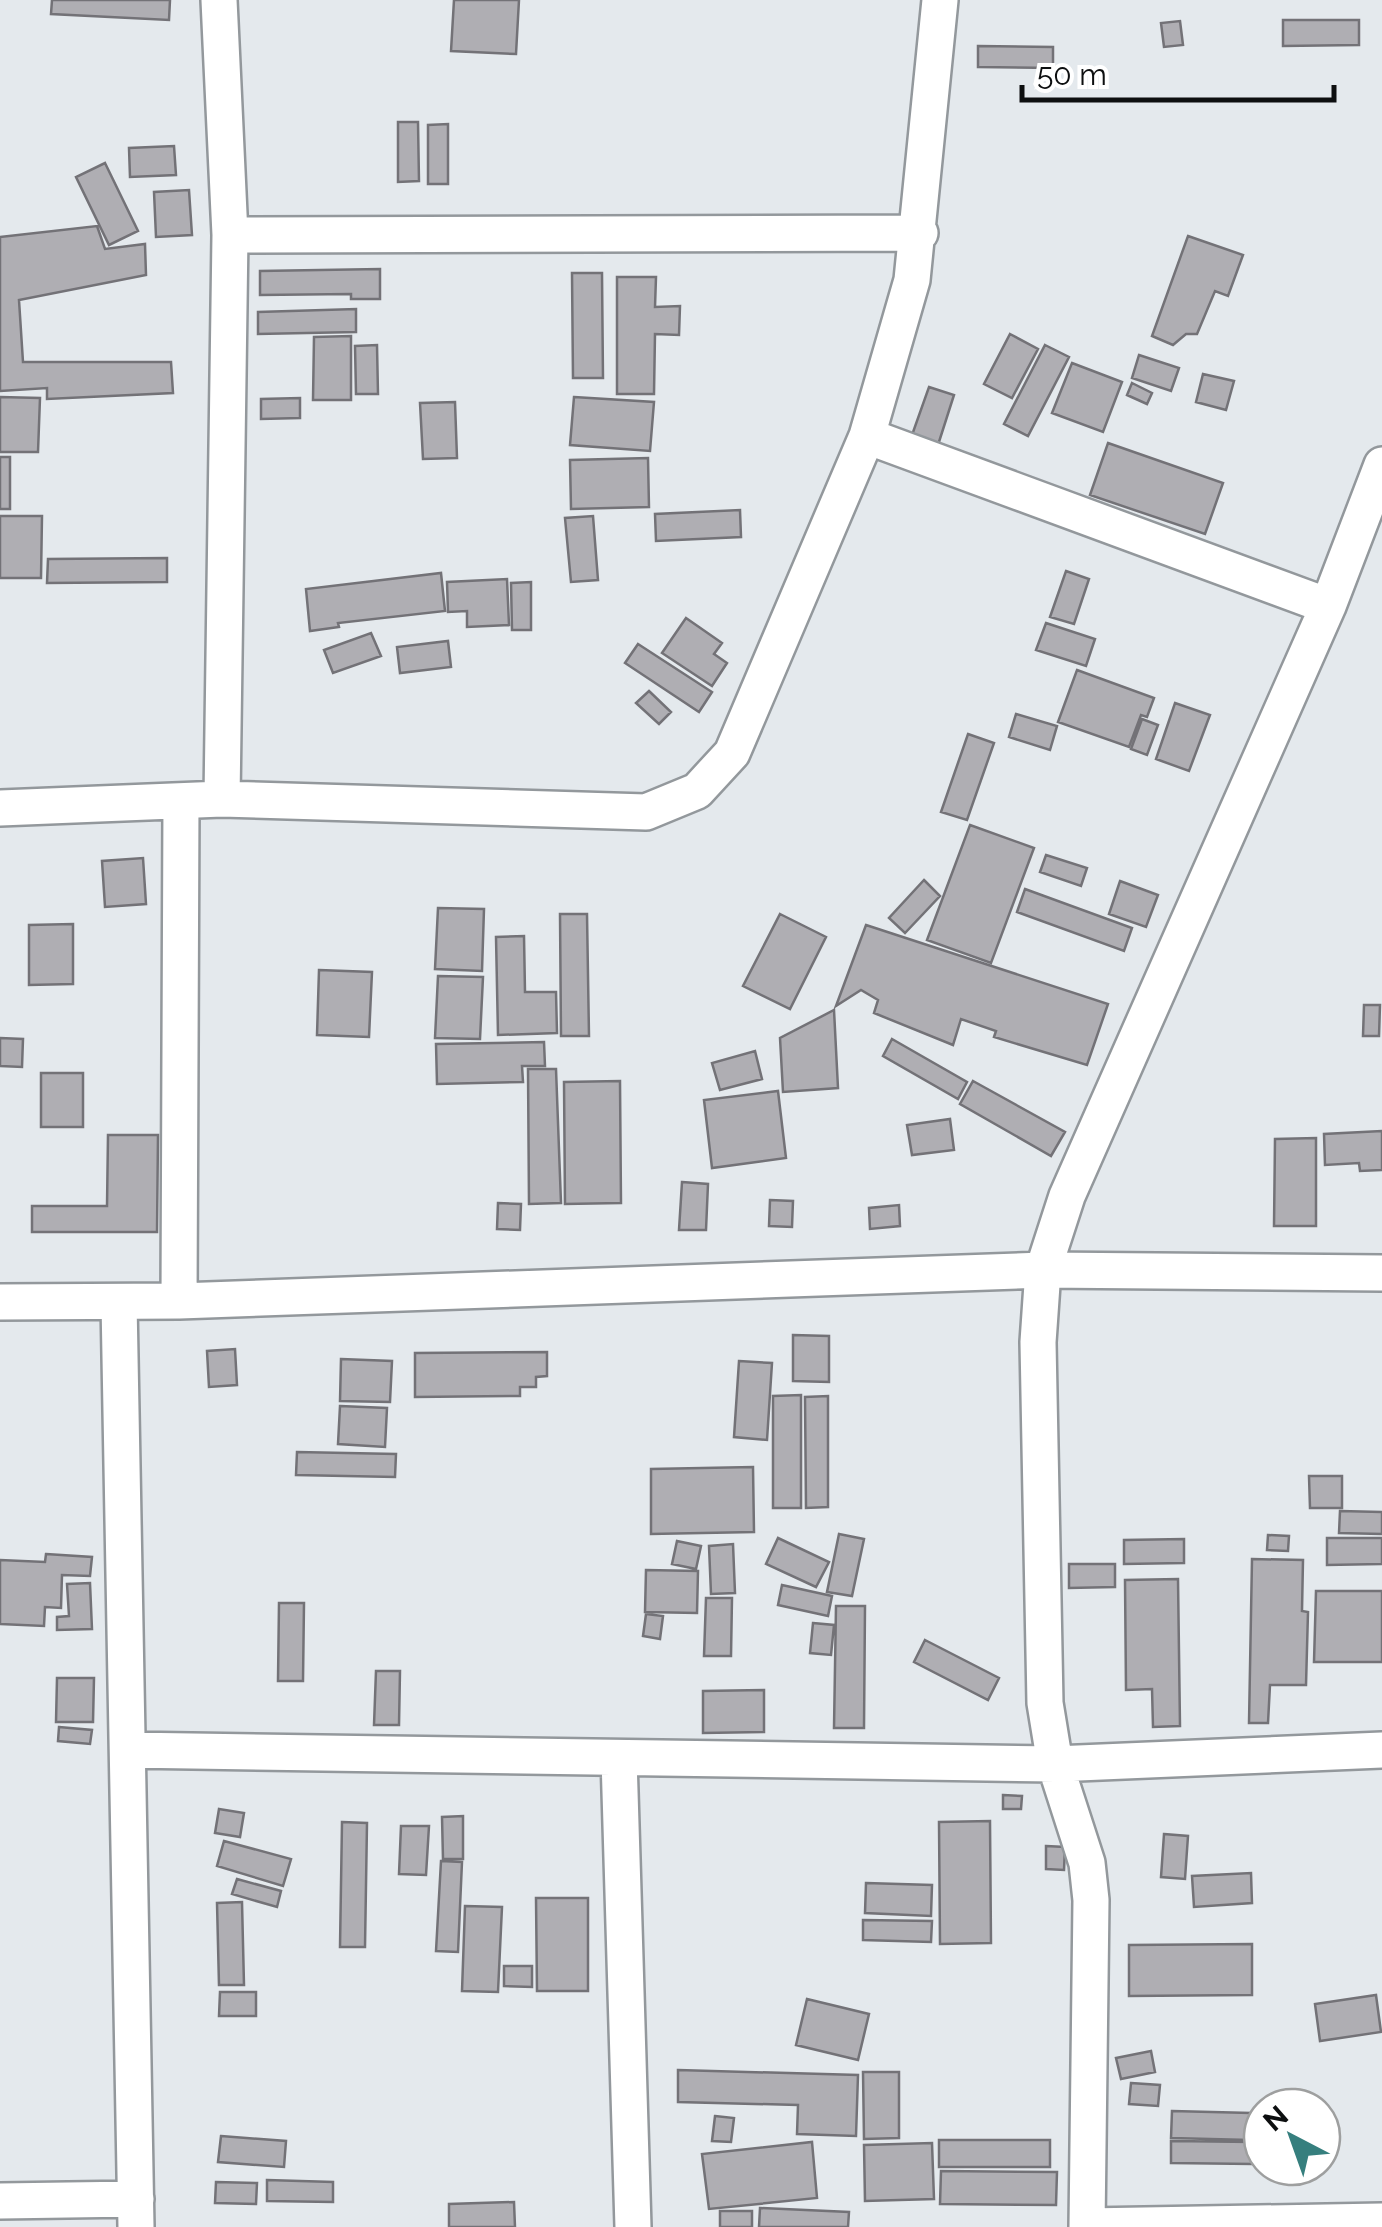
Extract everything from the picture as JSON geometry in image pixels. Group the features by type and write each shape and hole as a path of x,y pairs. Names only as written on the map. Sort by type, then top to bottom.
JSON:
{"street":[{"path":"219,0 230,235 222,799"},
{"path":"0,808 222,799 646,812 697,791 732,753 868,436 912,280 920,232 940,0"},
{"path":"230,235 920,232"},
{"path":"868,436 1328,606"},
{"path":"1382,465 1328,606 1067,1196 1043,1270 1038,1342 1045,1703 1055,1764 1077,1822 1091,1900 1087,2226 1382,2221"},
{"path":"179,1302 180,801"},
{"path":"0,1302 179,1302 1043,1270 1382,1273"},
{"path":"0,2202 136,2213 119,1302"},
{"path":"128,1750 1055,1764 1382,1750"},
{"path":"618,1758 633,2227"}],"building":[{"path":"52,0 170,0 169,20 51,14"},
{"path":"454,0 519,0 516,54 451,51"},
{"path":"1283,20 1359,20 1359,45 1283,46"},
{"path":"1180,21 1183,45 1164,47 1161,23"},
{"path":"978,46 1053,47 1053,68 978,67"},
{"path":"398,122 418,122 419,181 398,182"},
{"path":"448,124 448,184 428,184 428,125"},
{"path":"174,146 176,175 130,177 129,148"},
{"path":"105,163 138,231 109,245 76,177"},
{"path":"189,190 192,235 156,237 154,192"},
{"path":"97,226 105,249 145,244 146,275 19,300 23,362 171,362 173,393 47,399 47,388 0,391 0,237"},
{"path":"1188,236 1243,255 1228,296 1215,291 1197,334 1186,334 1173,345 1152,336"},
{"path":"380,269 380,299 351,299 351,294 260,295 260,271"},
{"path":"572,273 602,273 603,378 573,378"},
{"path":"617,277 656,277 655,307 680,306 679,335 655,334 654,394 617,394"},
{"path":"356,309 356,332 258,334 258,312"},
{"path":"1010,334 1038,349 1012,398 984,384"},
{"path":"351,336 351,400 313,400 314,337"},
{"path":"377,345 378,394 356,394 355,346"},
{"path":"1045,345 1069,357 1028,436 1004,424"},
{"path":"1139,355 1179,368 1171,391 1132,378"},
{"path":"1072,363 1122,382 1103,432 1052,413"},
{"path":"1203,374 1234,381 1226,410 1196,402"},
{"path":"1132,383 1152,393 1147,404 1127,395"},
{"path":"929,387 954,395 938,445 912,435"},
{"path":"0,397 40,398 38,452 0,452"},
{"path":"574,397 654,402 650,451 570,445"},
{"path":"300,398 300,418 261,419 261,399"},
{"path":"455,402 457,458 423,459 420,403"},
{"path":"1108,443 1223,483 1205,534 1090,495"},
{"path":"0,457 10,457 10,509 0,509"},
{"path":"648,458 649,507 571,509 570,460"},
{"path":"740,510 741,537 656,541 655,514"},
{"path":"0,516 42,516 41,578 0,578"},
{"path":"593,516 598,580 571,582 565,518"},
{"path":"167,558 167,582 47,583 48,559"},
{"path":"1066,571 1089,579 1074,624 1050,617"},
{"path":"441,573 445,611 338,623 339,627 310,631 306,589"},
{"path":"507,579 509,625 467,627 467,611 448,612 447,582"},
{"path":"531,582 531,630 512,630 511,583"},
{"path":"686,618 722,643 714,654 727,663 712,686 662,653"},
{"path":"1046,623 1095,639 1086,666 1036,650"},
{"path":"371,633 381,656 333,673 324,650"},
{"path":"448,641 451,667 400,673 397,647"},
{"path":"638,644 712,692 699,712 625,663"},
{"path":"1077,670 1154,698 1147,717 1141,715 1129,747 1058,722"},
{"path":"649,691 671,712 659,724 636,703"},
{"path":"1175,703 1210,715 1189,771 1156,759"},
{"path":"1016,714 1057,726 1050,750 1009,737"},
{"path":"1142,719 1158,725 1147,755 1131,749"},
{"path":"968,734 994,743 967,820 941,812"},
{"path":"970,825 1034,848 991,963 927,940"},
{"path":"1046,855 1087,868 1081,886 1040,872"},
{"path":"143,858 146,904 105,907 102,861"},
{"path":"924,880 940,896 905,933 889,918"},
{"path":"1120,881 1158,895 1146,927 1109,914"},
{"path":"1025,889 1132,928 1124,951 1017,912"},
{"path":"438,908 484,909 482,971 435,969"},
{"path":"560,914 587,914 589,1036 561,1036"},
{"path":"780,914 826,937 790,1009 743,986"},
{"path":"73,924 73,984 29,985 29,925"},
{"path":"866,925 1108,1004 1087,1065 994,1037 996,1031 961,1019 953,1045 874,1013 878,1000 861,990 836,1006"},
{"path":"524,936 525,992 556,992 557,1033 498,1035 496,937"},
{"path":"319,970 372,972 369,1037 317,1035"},
{"path":"438,976 483,977 480,1039 435,1038"},
{"path":"1364,1005 1380,1005 1379,1036 1363,1036"},
{"path":"834,1010 838,1088 783,1092 780,1038"},
{"path":"0,1038 23,1039 22,1067 0,1066"},
{"path":"892,1039 967,1082 958,1099 883,1056"},
{"path":"544,1042 545,1066 522,1066 523,1082 437,1084 436,1044"},
{"path":"755,1051 762,1079 720,1090 712,1063"},
{"path":"528,1069 556,1069 561,1203 529,1204"},
{"path":"41,1073 83,1073 83,1127 41,1127"},
{"path":"620,1081 621,1203 565,1204 564,1082"},
{"path":"973,1081 1065,1132 1051,1156 960,1104"},
{"path":"778,1091 786,1158 712,1168 704,1100"},
{"path":"950,1119 954,1150 912,1155 907,1125"},
{"path":"1382,1131 1382,1170 1360,1171 1359,1163 1325,1165 1324,1134"},
{"path":"108,1135 158,1135 157,1232 32,1232 32,1206 107,1206"},
{"path":"1316,1138 1316,1226 1274,1226 1275,1139"},
{"path":"682,1182 708,1184 706,1230 679,1230"},
{"path":"770,1200 793,1201 792,1227 769,1226"},
{"path":"498,1203 521,1204 520,1230 497,1229"},
{"path":"899,1205 900,1226 870,1229 869,1208"},
{"path":"793,1335 829,1336 829,1382 793,1381"},
{"path":"235,1349 237,1385 209,1387 207,1351"},
{"path":"547,1352 547,1376 536,1377 536,1387 520,1387 520,1396 415,1397 415,1353"},
{"path":"341,1359 392,1361 390,1402 340,1401"},
{"path":"739,1361 772,1363 767,1440 734,1437"},
{"path":"801,1395 801,1508 773,1508 773,1396"},
{"path":"828,1396 828,1507 806,1508 805,1397"},
{"path":"340,1406 387,1408 385,1447 338,1444"},
{"path":"297,1452 396,1454 395,1477 296,1475"},
{"path":"753,1467 754,1532 651,1534 651,1469"},
{"path":"1309,1476 1342,1476 1342,1508 1310,1508"},
{"path":"1340,1511 1382,1512 1382,1534 1339,1533"},
{"path":"839,1534 864,1539 852,1596 827,1592"},
{"path":"1268,1535 1289,1536 1288,1551 1267,1550"},
{"path":"778,1538 829,1562 816,1587 766,1564"},
{"path":"1327,1538 1382,1538 1382,1564 1327,1565"},
{"path":"1184,1539 1184,1563 1124,1564 1124,1540"},
{"path":"677,1541 701,1546 696,1569 672,1564"},
{"path":"733,1544 735,1593 711,1594 709,1546"},
{"path":"46,1554 92,1557 90,1576 62,1575 61,1608 45,1607 44,1626 0,1624 0,1560 45,1562"},
{"path":"1252,1559 1303,1560 1302,1611 1308,1612 1306,1685 1270,1685 1268,1723 1249,1723"},
{"path":"1069,1564 1115,1564 1115,1587 1069,1588"},
{"path":"646,1570 698,1571 697,1613 645,1612"},
{"path":"1178,1579 1180,1726 1153,1727 1152,1689 1126,1690 1125,1580"},
{"path":"90,1583 92,1629 57,1630 57,1617 69,1616 67,1584"},
{"path":"782,1585 832,1596 828,1616 778,1605"},
{"path":"1316,1591 1382,1591 1382,1662 1314,1662"},
{"path":"706,1598 732,1598 731,1656 704,1656"},
{"path":"279,1603 304,1603 303,1681 278,1681"},
{"path":"836,1606 865,1606 864,1728 834,1728"},
{"path":"646,1614 663,1616 660,1639 643,1636"},
{"path":"813,1623 834,1625 831,1655 810,1653"},
{"path":"925,1640 999,1678 988,1700 914,1662"},
{"path":"376,1671 400,1671 399,1725 374,1725"},
{"path":"57,1678 94,1678 93,1722 56,1722"},
{"path":"764,1690 764,1732 703,1733 703,1691"},
{"path":"59,1727 92,1730 90,1744 58,1741"},
{"path":"1003,1795 1022,1796 1021,1809 1003,1809"},
{"path":"219,1809 244,1813 240,1837 215,1833"},
{"path":"463,1816 463,1859 443,1859 442,1817"},
{"path":"990,1821 991,1943 940,1944 939,1822"},
{"path":"342,1822 367,1823 365,1947 340,1947"},
{"path":"401,1826 429,1826 426,1875 399,1874"},
{"path":"1164,1834 1188,1836 1185,1879 1161,1877"},
{"path":"224,1841 291,1859 283,1886 217,1866"},
{"path":"1046,1846 1065,1847 1064,1870 1046,1869"},
{"path":"441,1861 462,1862 458,1952 436,1951"},
{"path":"1251,1873 1252,1903 1194,1907 1192,1876"},
{"path":"237,1879 281,1891 277,1907 232,1894"},
{"path":"866,1883 932,1885 931,1916 865,1913"},
{"path":"536,1898 588,1898 588,1991 537,1991"},
{"path":"242,1902 244,1985 219,1985 217,1903"},
{"path":"465,1906 502,1907 498,1992 462,1991"},
{"path":"863,1920 932,1921 931,1942 863,1940"},
{"path":"1252,1944 1252,1995 1129,1996 1129,1945"},
{"path":"504,1966 532,1966 532,1987 504,1986"},
{"path":"220,1992 256,1992 256,2016 219,2016"},
{"path":"1376,1995 1381,2032 1320,2041 1315,2004"},
{"path":"807,1999 869,2014 858,2060 796,2045"},
{"path":"1151,2051 1155,2072 1121,2079 1116,2058"},
{"path":"678,2070 858,2075 856,2136 797,2134 798,2105 678,2102"},
{"path":"863,2072 899,2072 899,2138 864,2139"},
{"path":"1131,2083 1160,2085 1158,2106 1129,2104"},
{"path":"1172,2111 1242,2113 1242,2140 1171,2138"},
{"path":"715,2116 734,2118 731,2142 712,2141"},
{"path":"221,2136 286,2141 284,2167 218,2162"},
{"path":"939,2140 1050,2140 1050,2167 939,2167"},
{"path":"1171,2141 1242,2142 1242,2164 1171,2163"},
{"path":"812,2142 817,2198 709,2209 702,2154"},
{"path":"932,2143 934,2199 865,2201 864,2145"},
{"path":"941,2171 1057,2172 1056,2205 940,2204"},
{"path":"267,2180 333,2182 333,2202 267,2201"},
{"path":"216,2182 257,2183 256,2204 215,2203"},
{"path":"514,2202 515,2227 449,2227 449,2204"},
{"path":"760,2208 849,2212 848,2227 759,2227"},
{"path":"720,2211 752,2211 752,2227 720,2227"}]}
